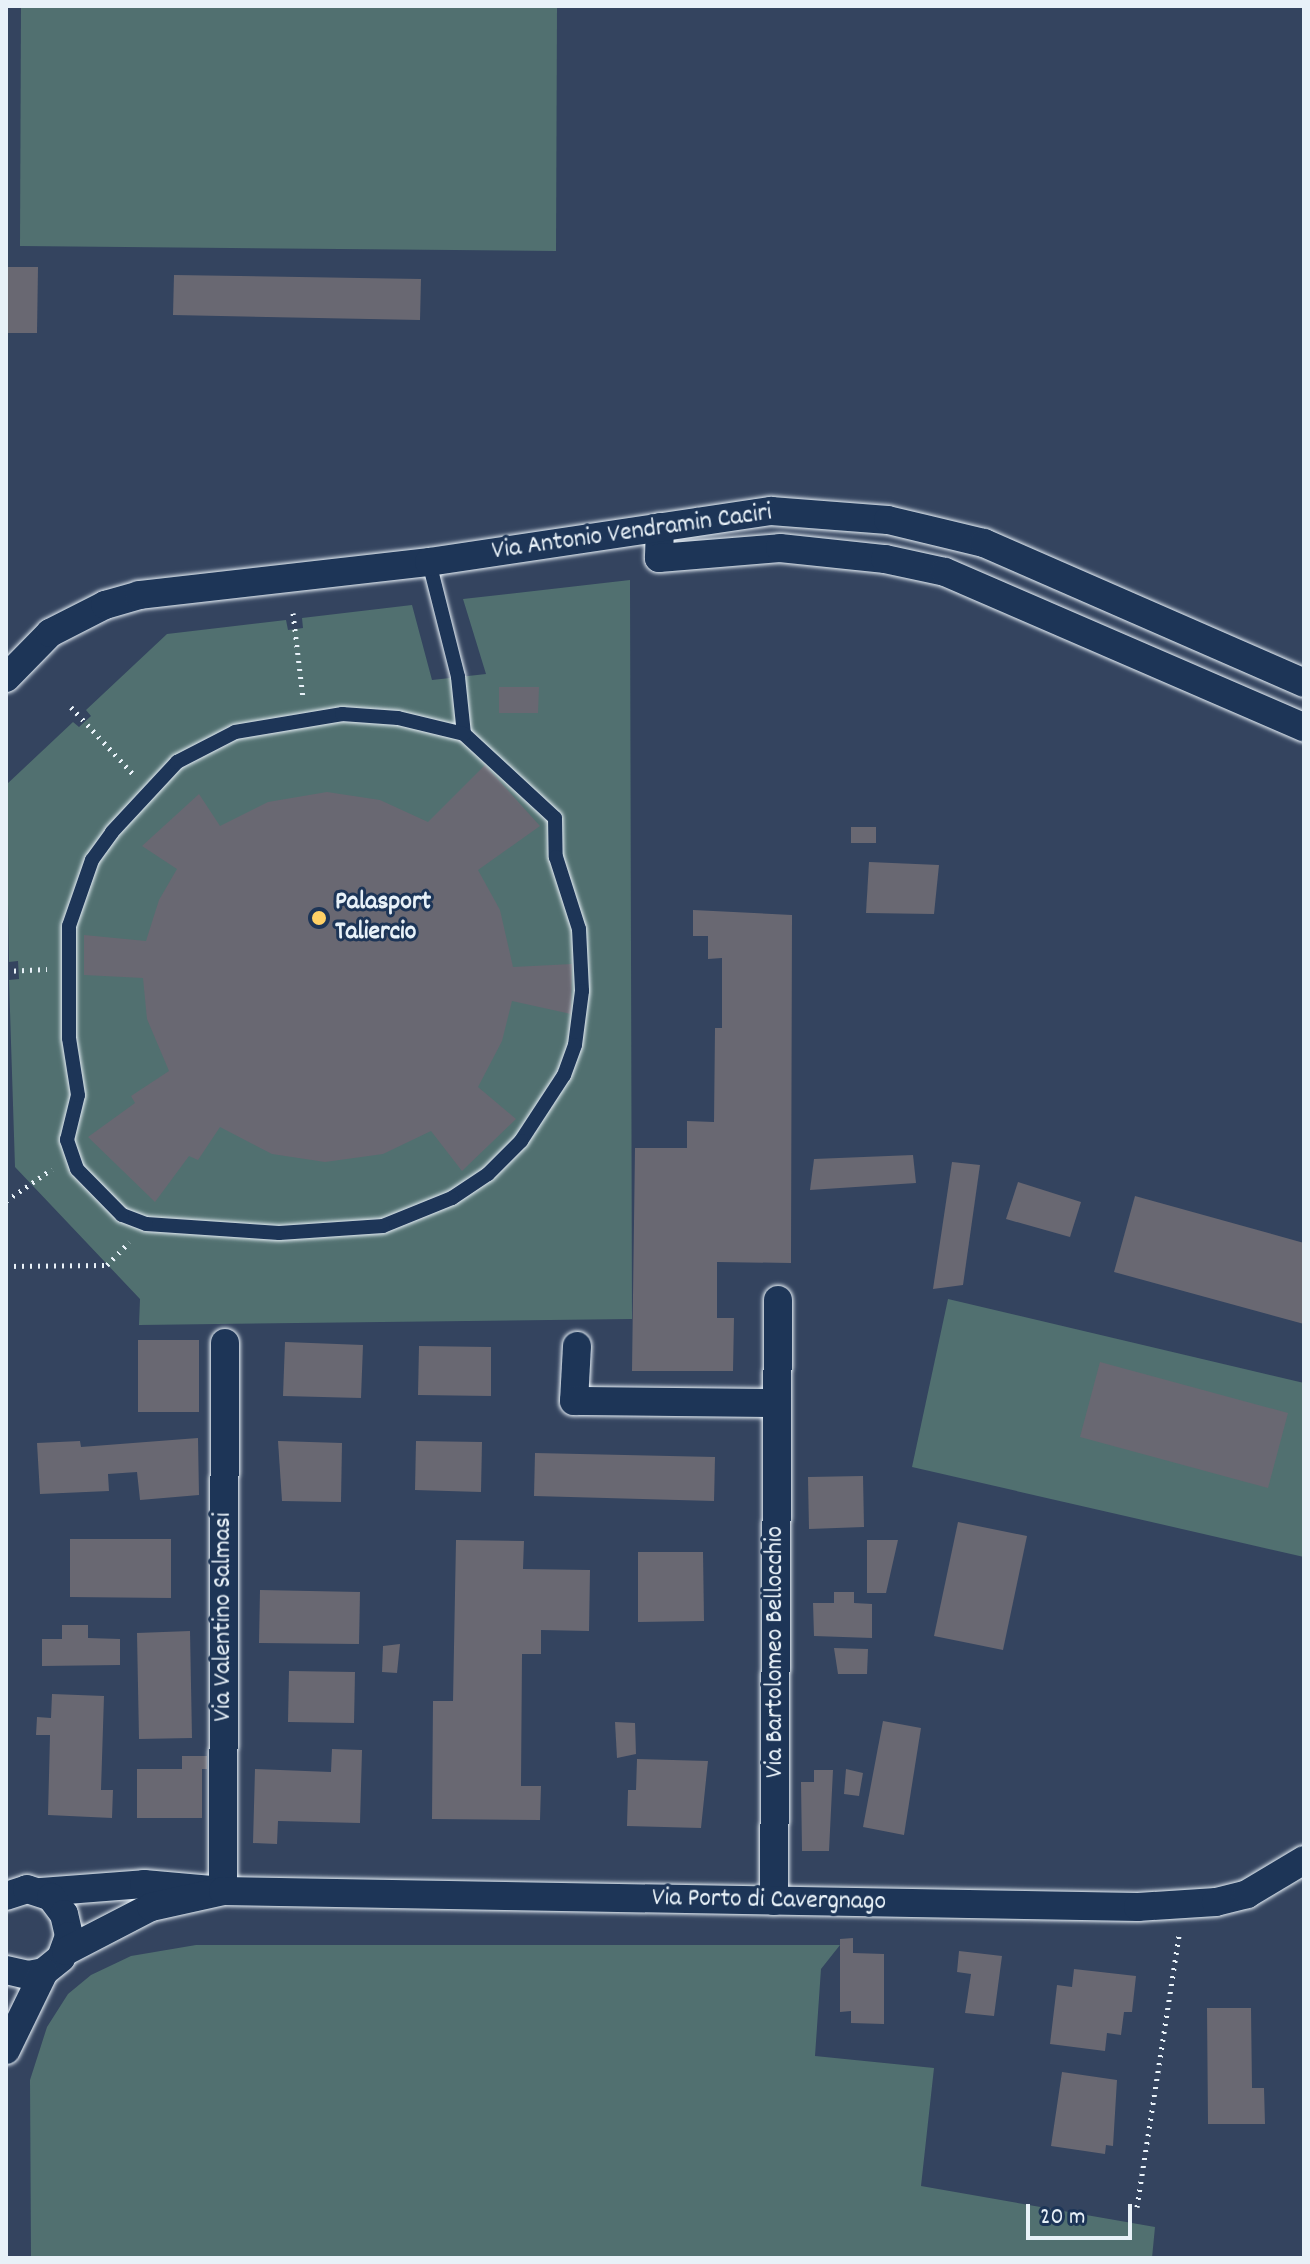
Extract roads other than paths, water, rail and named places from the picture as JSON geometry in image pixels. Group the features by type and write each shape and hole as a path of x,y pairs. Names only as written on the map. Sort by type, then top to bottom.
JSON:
{"street":[{"name":"Via Antonio Vendramin Caciri","path":"6,678 50,633 105,605 139,595 429,562 771,511 932,527 1059,572 1304,683"},
{"path":"660,527 659,558 780,548 885,559 945,572 1304,727"},
{"name":"Via Bartolomeo Bellocchio","path":"774,1901 778,1300"},
{"name":"Via Valentino Salmasi","path":"223,1891 225,1343"},
{"path":"577,1346 574,1401 777,1403"},
{"name":"Via Porto di Cavergnago","path":"17,1889 144,1884 223,1891 1184,1906 1247,1894 1304,1860"},
{"path":"17,1889 64,1914 66,1951"},
{"name":"Via Porto di Cavergnago","path":"44,1972 66,1951 151,1907 223,1891"},
{"path":"6,1970 44,1972 6,2050"}],"lane":[{"path":"429,562 458,677 464,734 555,818 556,857 579,929 582,991 575,1045 543,1109 488,1174 440,1204 383,1226 279,1233 146,1224 122,1215 97,1194 72,1155 67,1140 78,1095 69,1038 69,926 92,860 147,790 177,762 204,746 250,728 342,714 398,718 464,734"}],"place":[{"name":"Palasport Taliercio","path":"319,918"}]}
